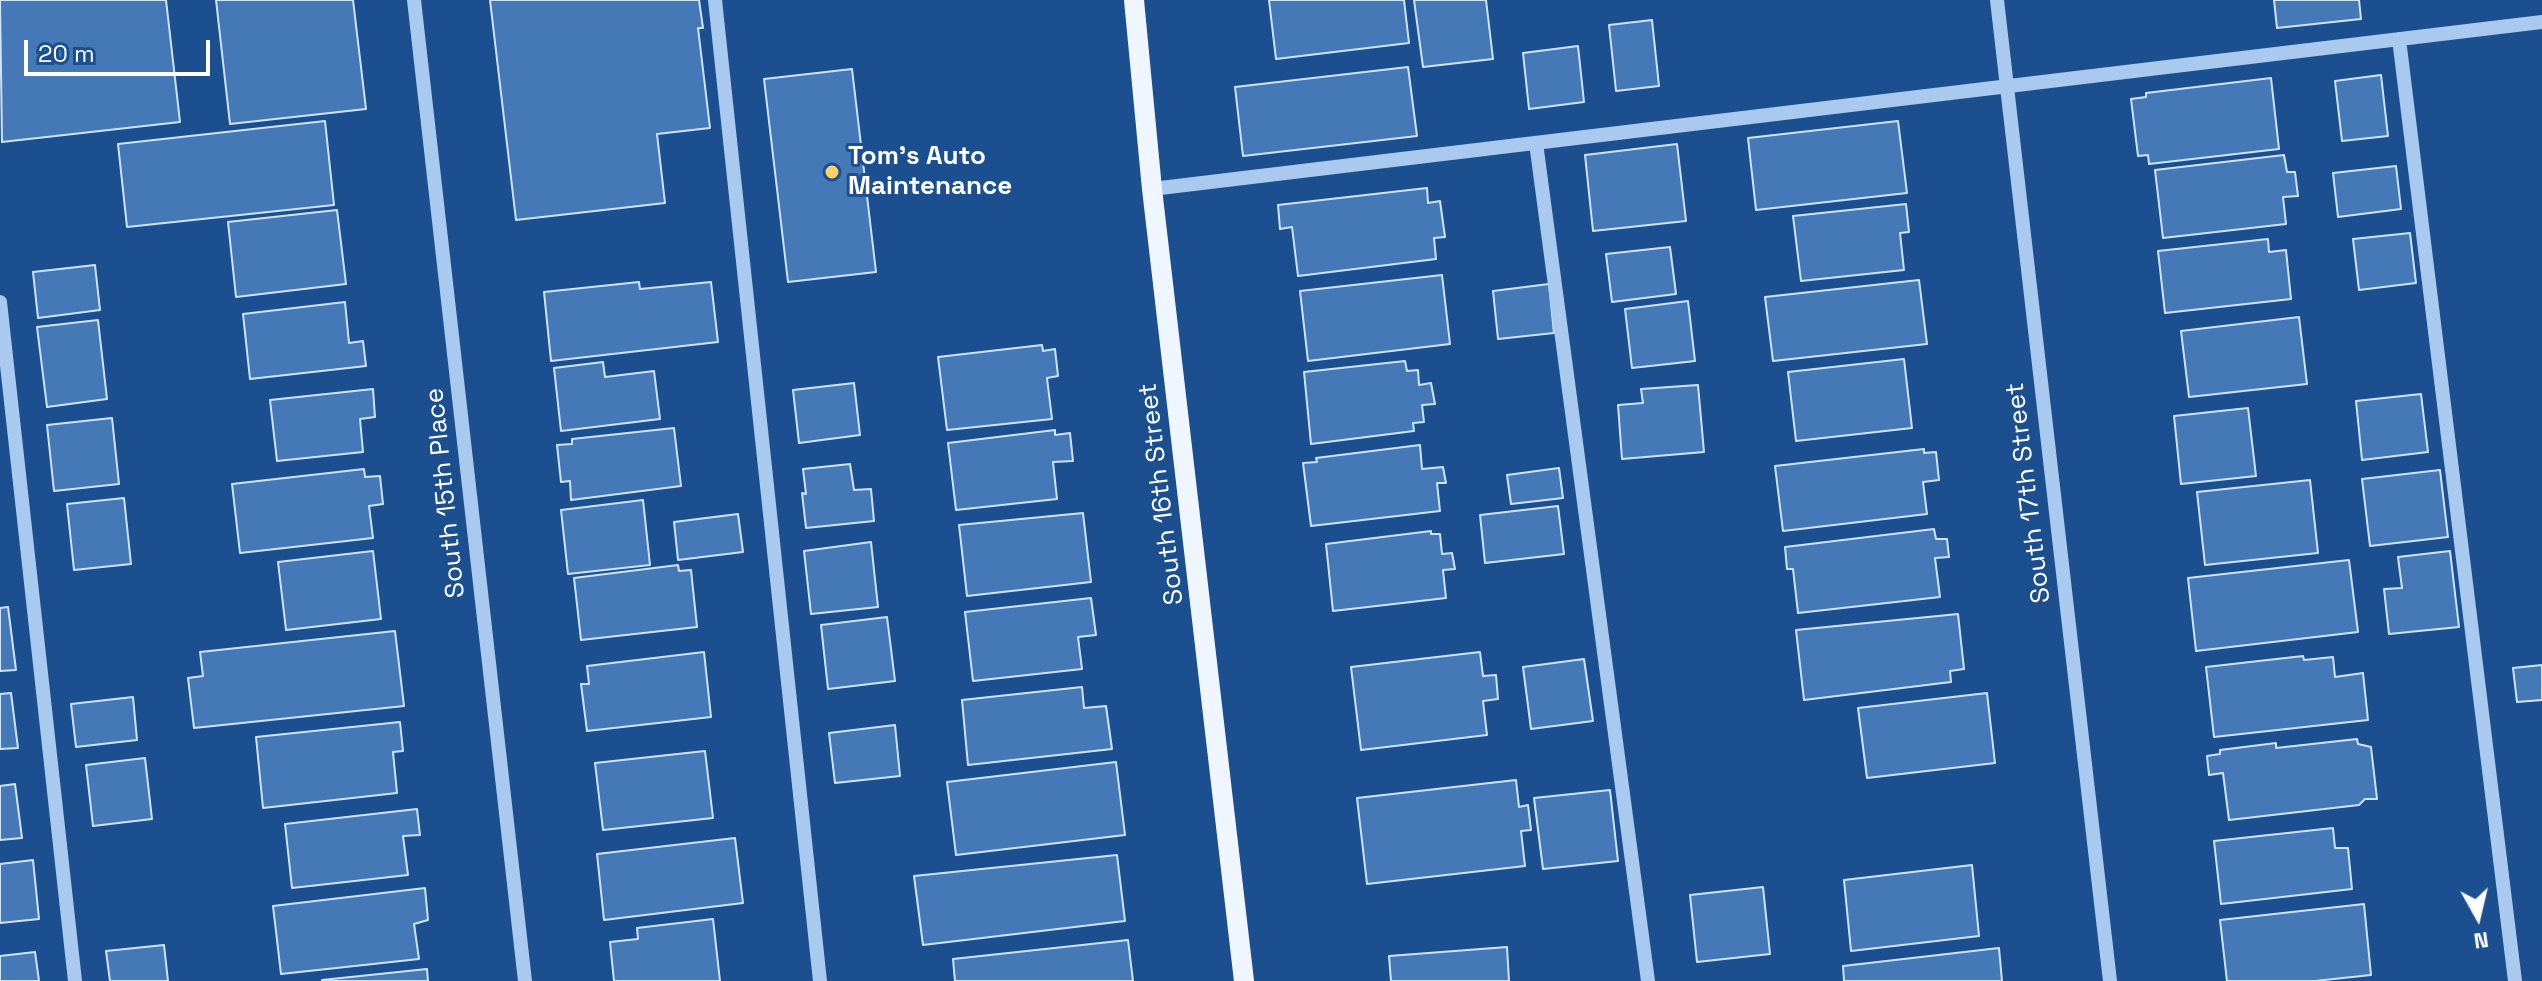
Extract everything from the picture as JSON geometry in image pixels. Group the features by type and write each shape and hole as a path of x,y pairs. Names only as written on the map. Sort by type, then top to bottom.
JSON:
{"main road":[{"name":"South 16th Street","path":"1134,0 1152,189 1244,981"}],"street":[{"name":"South 15th Place","path":"414,0 525,981"},
{"path":"715,0 820,981"},
{"name":"South 17th Street","path":"1997,0 2110,981"},
{"path":"1152,189 2542,22"},
{"path":"2399,39 2515,981"},
{"path":"1536,143 1648,981"},
{"path":"0,302 75,981"}],"building":[{"path":"0,0 166,0 180,122 2,142"},
{"path":"216,0 353,0 366,109 230,124"},
{"path":"490,0 699,0 703,28 698,28 710,128 657,134 665,203 516,220"},
{"path":"1269,0 1404,0 1409,43 1276,59"},
{"path":"1414,0 1486,0 1493,59 1423,67"},
{"path":"2274,0 2359,0 2361,19 2277,28"},
{"path":"1652,20 1659,86 1616,91 1609,25"},
{"path":"1578,46 1584,102 1529,109 1523,53"},
{"path":"1408,67 1417,136 1243,156 1235,87"},
{"path":"852,69 876,272 788,282 764,79"},
{"path":"2381,75 2388,136 2342,141 2335,81"},
{"path":"2271,78 2279,149 2149,164 2148,155 2138,156 2131,99 2146,97 2146,93"},
{"path":"325,121 334,205 127,227 118,144"},
{"path":"1898,121 1907,193 1756,210 1748,138"},
{"path":"1677,144 1686,221 1593,231 1585,155"},
{"path":"2284,155 2287,172 2295,172 2298,196 2283,197 2286,224 2163,238 2155,170"},
{"path":"2396,166 2401,209 2338,217 2333,173"},
{"path":"1427,188 1428,203 1440,201 1445,237 1434,238 1436,259 1298,276 1292,227 1280,229 1278,205"},
{"path":"1906,204 1909,232 1900,233 1904,270 1801,281 1793,216"},
{"path":"337,210 346,284 236,297 228,222"},
{"path":"2410,233 2416,283 2359,290 2353,239"},
{"path":"2268,239 2269,252 2286,250 2291,299 2165,313 2158,251"},
{"path":"1670,247 1676,294 1612,302 1606,254"},
{"path":"95,265 100,310 38,318 33,272"},
{"path":"1442,275 1450,344 1308,361 1300,291"},
{"path":"1919,280 1927,344 1773,361 1765,297"},
{"path":"639,282 640,289 711,282 718,342 551,361 544,292"},
{"path":"1549,284 1554,333 1498,339 1493,291"},
{"path":"1688,301 1695,361 1632,368 1625,309"},
{"path":"345,302 349,343 363,341 366,366 250,379 243,314"},
{"path":"2299,317 2307,384 2189,397 2181,331"},
{"path":"98,320 107,399 47,407 37,327"},
{"path":"1042,345 1043,351 1055,349 1058,376 1047,378 1052,419 947,430 938,357"},
{"path":"1904,359 1912,428 1796,441 1788,372"},
{"path":"1405,361 1407,371 1418,370 1419,385 1431,383 1435,404 1422,405 1424,422 1413,423 1414,431 1311,444 1304,372"},
{"path":"603,362 605,377 654,371 660,419 561,431 554,368"},
{"path":"854,383 860,435 799,443 793,390"},
{"path":"1698,385 1704,452 1622,459 1618,405 1643,403 1641,389"},
{"path":"373,389 375,417 360,419 363,452 277,461 270,400"},
{"path":"2421,394 2428,452 2362,460 2356,401"},
{"path":"2248,408 2256,476 2181,484 2174,416"},
{"path":"112,418 119,484 54,491 47,425"},
{"path":"674,428 681,486 571,500 570,481 561,482 557,445 572,444 572,439"},
{"path":"1055,430 1055,435 1070,433 1073,461 1053,462 1057,499 956,510 948,443"},
{"path":"1420,445 1422,469 1443,467 1446,483 1437,483 1440,511 1311,526 1303,463 1317,462 1316,458"},
{"path":"1924,449 1924,453 1936,452 1939,480 1923,482 1927,514 1783,531 1775,466"},
{"path":"850,464 854,490 871,489 874,521 806,528 803,469"},
{"path":"1559,468 1563,498 1511,504 1507,475"},
{"path":"364,469 365,477 380,476 383,504 369,506 373,538 240,553 232,484"},
{"path":"2440,470 2448,537 2370,546 2362,479"},
{"path":"2310,480 2318,553 2205,565 2197,492"},
{"path":"124,498 131,564 74,570 67,504"},
{"path":"643,500 650,565 568,574 561,510"},
{"path":"1558,506 1564,554 1485,563 1480,515"},
{"path":"1083,513 1091,582 967,596 959,525"},
{"path":"738,514 743,552 678,560 674,522"},
{"path":"1934,529 1936,539 1947,539 1949,557 1935,558 1940,597 1798,613 1793,569 1787,569 1785,547"},
{"path":"1431,531 1431,534 1440,534 1442,554 1452,553 1455,569 1443,570 1446,598 1333,611 1326,544"},
{"path":"871,542 878,607 811,614 804,551"},
{"path":"373,551 381,619 286,630 278,562"},
{"path":"2450,551 2459,627 2389,634 2384,589 2402,588 2398,557"},
{"path":"2349,560 2358,632 2196,651 2188,578"},
{"path":"678,565 679,571 691,570 697,627 581,640 574,578"},
{"path":"1091,598 1096,635 1078,637 1082,669 973,681 965,612"},
{"path":"8,607 16,670 0,671 0,608"},
{"path":"1958,614 1964,669 1950,671 1951,682 1804,700 1796,630"},
{"path":"887,617 895,681 828,689 821,625"},
{"path":"395,631 404,706 194,728 188,678 203,676 200,652"},
{"path":"704,652 711,717 587,731 581,684 589,684 587,666"},
{"path":"1480,652 1483,676 1496,675 1498,699 1483,701 1487,735 1361,750 1351,667"},
{"path":"2303,656 2304,660 2333,657 2335,677 2363,673 2368,720 2214,737 2206,667"},
{"path":"1584,659 1593,721 1531,729 1523,667"},
{"path":"2542,665 2542,700 2517,702 2513,668"},
{"path":"1082,687 1084,708 1106,706 1112,749 968,765 962,700"},
{"path":"11,693 18,748 0,749 0,694"},
{"path":"1987,693 1995,763 1867,778 1858,708"},
{"path":"133,697 137,740 76,747 71,704"},
{"path":"400,722 403,751 393,752 397,793 263,808 256,737"},
{"path":"895,725 900,776 835,783 829,733"},
{"path":"2357,739 2358,744 2371,747 2377,799 2365,799 2359,805 2229,820 2223,773 2209,775 2207,756 2220,754 2220,750 2276,743 2276,748"},
{"path":"705,751 713,818 603,830 595,763"},
{"path":"145,758 152,819 93,826 86,765"},
{"path":"1116,762 1125,835 956,855 947,782"},
{"path":"1516,780 1519,807 1528,805 1531,830 1521,831 1525,866 1367,884 1357,798"},
{"path":"15,784 22,838 0,840 0,786"},
{"path":"1610,790 1618,861 1543,869 1534,798"},
{"path":"417,809 420,835 403,836 408,875 292,888 285,824"},
{"path":"2333,828 2335,848 2348,848 2352,889 2221,904 2214,841"},
{"path":"735,838 743,903 604,920 597,854"},
{"path":"1117,855 1125,921 923,945 914,876"},
{"path":"33,860 39,919 0,923 0,864"},
{"path":"1972,865 1979,936 1851,951 1844,880"},
{"path":"1763,887 1770,954 1697,962 1690,895"},
{"path":"425,888 428,920 414,924 419,959 281,974 273,906"},
{"path":"2364,904 2371,975 2315,981 2227,981 2220,920"},
{"path":"713,919 720,981 614,981 610,942 638,939 637,928"},
{"path":"1128,940 1133,981 955,981 953,959"},
{"path":"164,945 168,981 110,981 106,951"},
{"path":"1507,947 1509,981 1391,981 1389,956"},
{"path":"1999,948 2002,981 1844,981 1843,966"},
{"path":"35,952 39,981 0,981 0,956"},
{"path":"427,969 428,981 322,981 322,980"}],"place":[{"name":"Tom's Auto Maintenance","path":"832,172"}]}
